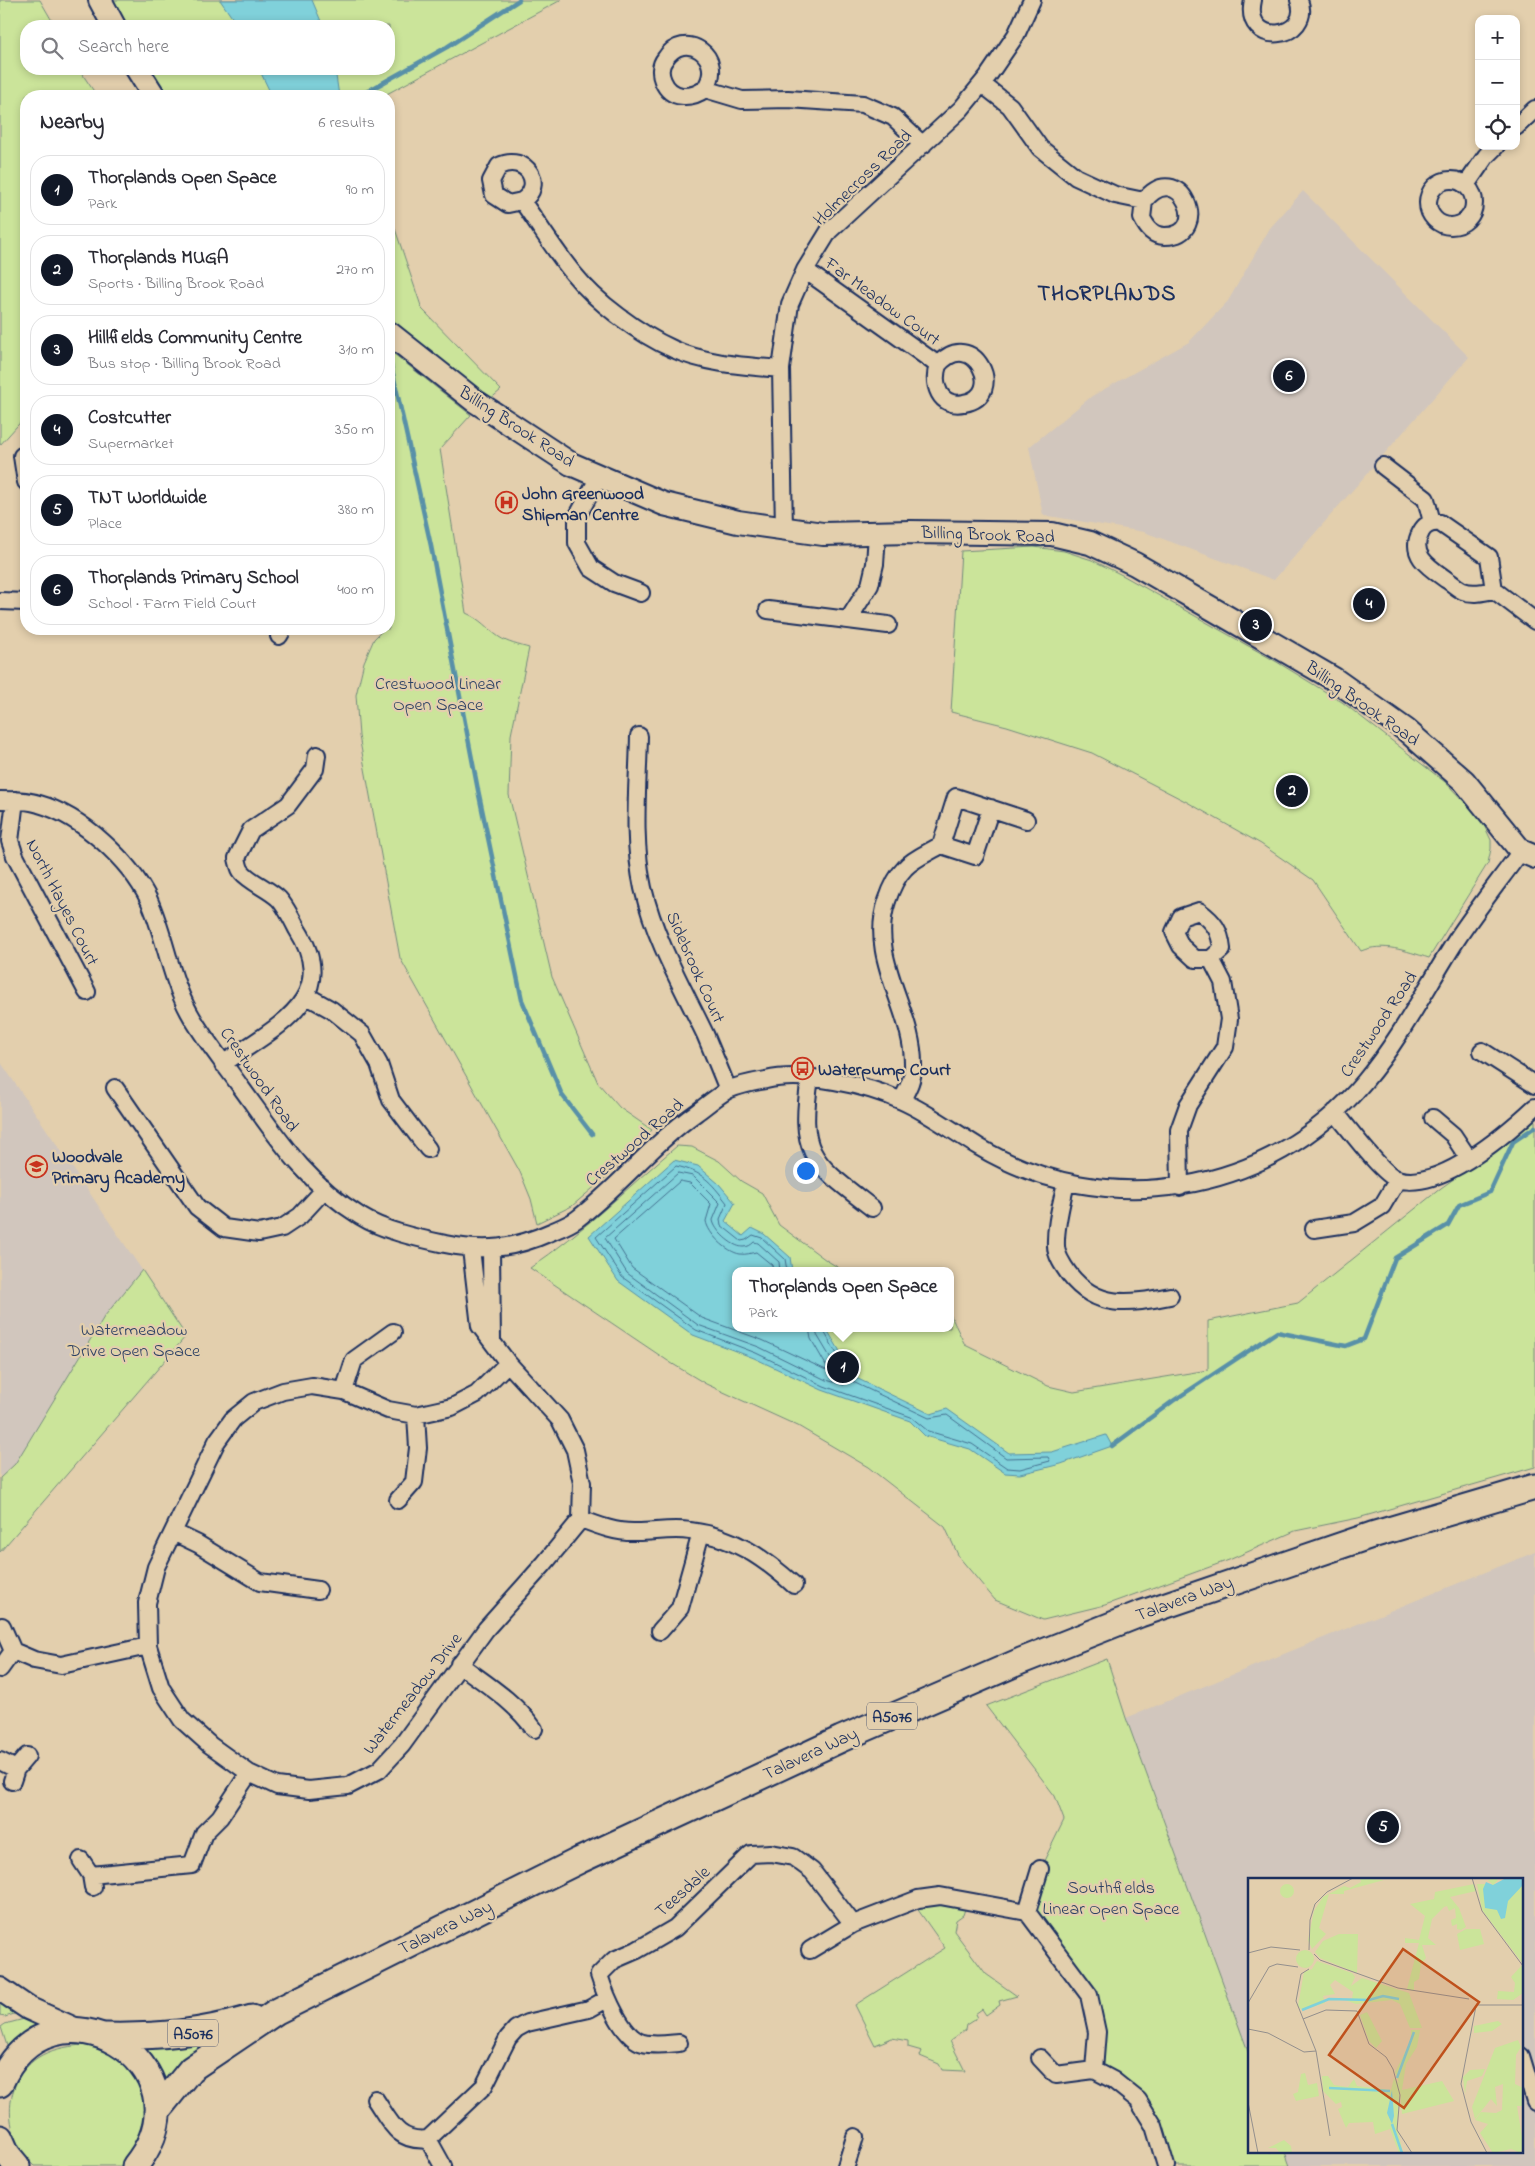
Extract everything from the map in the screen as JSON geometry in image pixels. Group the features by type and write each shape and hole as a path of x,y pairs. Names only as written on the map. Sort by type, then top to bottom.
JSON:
{"main road":[{"name":"Talavera Way","path":"157,2111 191,2069 276,2011 595,1853 841,1739 1022,1661 1140,1614 1234,1580 1372,1535 1535,1488"},
{"name":"Talavera Way","path":"106,2036 171,2036 196,2032 276,2011"},
{"path":"0,2082 12,2061 30,2044 53,2034 77,2030 106,2036 127,2048 143,2066 154,2087 157,2111 154,2132 142,2161"},
{"path":"0,2138 6,2154 17,2166"}],"street":[{"path":"100,0 111,20"},
{"name":"Holmecross Road","path":"784,529 781,369 790,304 805,270 829,231 961,109 982,84 1016,35 1032,0"},
{"path":"1253,0 1252,17 1256,24 1263,30 1275,34 1284,33 1298,23 1302,11 1299,0"},
{"path":"141,75 150,90"},
{"path":"982,84 1010,106 1040,148 1076,177 1114,195 1144,201"},
{"path":"705,89 742,100 788,99 863,104 893,117 924,145"},
{"path":"1520,123 1535,109"},
{"path":"1466,185 1492,150"},
{"path":"522,201 574,274 604,303 635,328 674,350 727,364 781,369"},
{"name":"Far Meadow Court","path":"805,270 938,365"},
{"name":"Billing Brook Road","path":"395,339 475,402 571,464 664,504 738,522 823,534 911,532 1052,534 1090,543 1135,564 1334,679 1406,730 1464,781 1528,854"},
{"path":"1383,466 1426,499 1432,522"},
{"path":"599,477 577,517 577,543 591,568 614,583 641,593"},
{"path":"1494,590 1478,593 1463,591 1430,568 1416,551 1416,541 1422,530 1432,522 1440,523 1450,528 1489,557 1494,590 1535,620"},
{"path":"848,620 870,586 875,564 877,534"},
{"path":"0,601 20,602"},
{"path":"768,610 888,625"},
{"name":"Sidebrook Court","path":"640,736 637,843 643,886 650,912 671,968 705,1035 728,1090"},
{"path":"224,1064 294,1012 307,996 313,980 312,958 307,944 280,900 242,872 236,858 251,830 288,805 315,769 318,755"},
{"path":"902,1100 911,1081 914,1069 911,1042 887,970 882,943 881,917 892,886 906,867 941,845 956,797 1026,820"},
{"name":"Crestwood Road","path":"7,800 39,804 71,818 126,865 147,896 172,972 189,1013 295,1163 323,1191 366,1220 414,1237 471,1249 491,1249 531,1241 573,1222 674,1129 728,1090 772,1078 810,1078 840,1082 902,1100 1014,1166 1066,1182 1120,1190 1180,1187 1228,1174 1275,1156 1309,1134 1335,1112 1365,1082 1391,1046 1460,935 1528,854"},
{"name":"North Hayes Court","path":"7,800 10,841 15,856 86,992"},
{"path":"941,845 975,856 990,808"},
{"path":"1180,1187 1178,1130 1188,1105 1225,1047 1230,1019 1223,982 1211,959"},
{"path":"307,996 332,1010 362,1034 380,1064 391,1100 428,1148"},
{"path":"1482,1051 1535,1085"},
{"path":"810,1078 805,1124 809,1146 827,1173 872,1208"},
{"path":"115,1088 197,1207 224,1228 258,1234 282,1228 300,1216 323,1191"},
{"path":"1335,1112 1386,1172 1398,1179 1427,1179 1450,1172 1535,1107"},
{"path":"1433,1118 1453,1135 1469,1159"},
{"path":"1314,1229 1354,1223 1382,1206 1398,1179"},
{"path":"1066,1182 1056,1248 1064,1266 1080,1288 1104,1300 1133,1304 1170,1296"},
{"path":"471,1249 480,1326 508,1363 549,1408 568,1434 579,1461 581,1519 608,1529 634,1532 674,1530 700,1533 734,1542 767,1561 794,1585"},
{"path":"491,1249 492,1341"},
{"path":"344,1391 354,1360 392,1332"},
{"name":"Watermeadow Drive","path":"508,1363 477,1394 452,1407 416,1415 388,1410 344,1391 312,1386 283,1391 254,1402 233,1419 217,1441 156,1567 147,1603 148,1646 160,1688 182,1720 210,1745 249,1773 278,1786 309,1790 348,1786 379,1770 402,1745 486,1629 581,1519"},
{"path":"398,1500 414,1482 418,1448 416,1415"},
{"path":"173,1532 198,1544 260,1582 318,1590"},
{"path":"660,1631 680,1608 700,1533"},
{"path":"2,1626 13,1650 34,1660 61,1665 148,1646"},
{"path":"0,1669 13,1650"},
{"path":"460,1664 508,1700 524,1715 534,1729"},
{"path":"0,1761 18,1769"},
{"path":"81,1860 92,1881 192,1865 204,1833 220,1817 249,1773"},
{"name":"Teesdale","path":"679,2043 641,2043 625,2029 607,1999 599,1975 614,1960 638,1950 675,1928 751,1854 771,1853 793,1857 812,1871 853,1924"},
{"path":"1026,1912 1040,1869"},
{"path":"810,1950 853,1924 918,1899 940,1896 1026,1912 1089,1994 1097,2032 1094,2070"},
{"path":"0,1989 28,2008 77,2030"},
{"path":"375,2099 397,2131 406,2138 414,2141 428,2139 484,2086 508,2038 516,2029 527,2024 588,2009 607,1999"},
{"path":"1040,2058 1056,2075 1094,2070 1113,2080 1138,2100 1154,2126 1166,2166"},
{"path":"1522,2059 1535,2102"},
{"path":"846,2166 855,2137"},
{"path":"428,2139 443,2166"}],"shaded area":[{"path":"1303,191 1469,357 1274,580 1144,532 1043,515 1029,447 1092,396 1189,342 1228,301 1270,228"},
{"name":"Woodvale Primary Academy","path":"0,1061 142,1270 104,1317 15,1464 0,1478"},
{"path":"1535,1552 1535,2166 1290,2166 1286,2154 1522,2154 1522,1878 1248,1878 1248,2051 1126,1718"}],"green space":[{"path":"0,0 40,0 52,20 20,20 20,75 83,75 93,90 20,90 20,423 0,445"},
{"path":"100,0 561,0 394,90 150,90 141,75 395,75 395,20 111,20"},
{"path":"395,229 422,309 501,390 482,406 395,338"},
{"name":"Crestwood Linear Open Space","path":"395,355 471,415 440,449 466,613 476,618 502,639 529,648 511,735 509,795 552,977 598,1083 620,1108 652,1130 612,1172 572,1206 537,1223 531,1199 520,1172 400,958 359,736 356,695 364,662 374,639 378,635 395,635"},
{"path":"1034,547 1064,551 1092,560 1277,662 1342,702 1445,782 1481,819 1491,840 1488,863 1429,958 1386,947 1369,948 1361,951 1313,880 1261,844 1187,802 1092,753 1007,726 951,712 961,551"},
{"path":"1535,1115 1535,1467 1358,1518 1295,1531 1229,1560 1105,1605 1043,1620 995,1600 959,1557 945,1527 868,1467 798,1426 706,1384 671,1363 530,1268 587,1224 677,1146 692,1147 719,1161 741,1181 762,1193 779,1225 837,1267 732,1267 732,1332 954,1332 954,1322 965,1345 1048,1386 1074,1392 1208,1370 1208,1321 1298,1303 1441,1188 1531,1124"},
{"name":"Watermeadow Drive Open Space","path":"142,1270 186,1336 0,1552 0,1478 15,1464 104,1317"},
{"name":"Southfields Linear Open Space","path":"1107,1659 1126,1718 1248,2051 1248,2154 1286,2154 1290,2166 1166,2166 1154,2126 1094,2070 1089,1995 1027,1912 1040,1869 1064,1820 1055,1796 986,1706"},
{"path":"939,1903 965,1909 963,1915 956,1920 954,1931 986,1974 1017,1996 999,2001 1000,2005 986,2015 982,2009 975,2014 977,2018 966,2025 965,2030 950,2041 965,2071 942,2070 939,2064 920,2056 922,2051 908,2047 908,2041 892,2038 875,2045 855,2005 945,1948 916,1907"},
{"path":"0,2000 17,2013 5,2017 0,2016"},
{"path":"28,2018 42,2025 23,2035 8,2049 1,2027 5,2024"},
{"path":"213,2039 167,2085 159,2066 147,2049"},
{"path":"81,2045 101,2049 118,2057 137,2078 145,2106 143,2134 138,2148 122,2166 34,2166 24,2154 12,2126 10,2111 12,2096 17,2082 25,2069 42,2055 58,2049"}],"water":[{"path":"220,0 312,0 320,20 234,20"},
{"path":"262,75 336,75 338,90 269,90"},
{"path":"674,1160 698,1166 719,1184 735,1203 725,1221 743,1236 752,1228 764,1234 790,1257 791,1267 732,1267 732,1332 828,1332 856,1378 931,1414 947,1409 1009,1453 1052,1452 1106,1435 1112,1446 1061,1464 1020,1474 1005,1473 970,1449 925,1436 910,1421 822,1390 754,1358 693,1335 618,1281 589,1236"}],"waterway":[{"path":"370,90 447,47 519,0"},
{"path":"395,383 431,546 478,790 522,1000 562,1095 592,1134"},
{"path":"1112,1446 1173,1401 1277,1332 1346,1346 1364,1339 1395,1258 1448,1225 1459,1205 1490,1192 1513,1142 1535,1127"}],"place":[{"name":"Thorplands Primary School","path":"1289,376"},
{"name":"John Greenwood Shipman Centre","path":"506,503"},
{"name":"Costcutter","path":"1369,604"},
{"name":"Hillfields Community Centre","path":"1256,625"},
{"name":"Thorplands MUGA","path":"1292,791"},
{"name":"Waterpump Court","path":"802,1069"},
{"name":"Woodvale Primary Academy","path":"36,1166"},
{"name":"Thorplands Open Space","path":"843,1367"},
{"name":"TNT Worldwide","path":"1383,1827"}],"district":[{"name":"THORPLANDS","path":"1107,292"}]}
